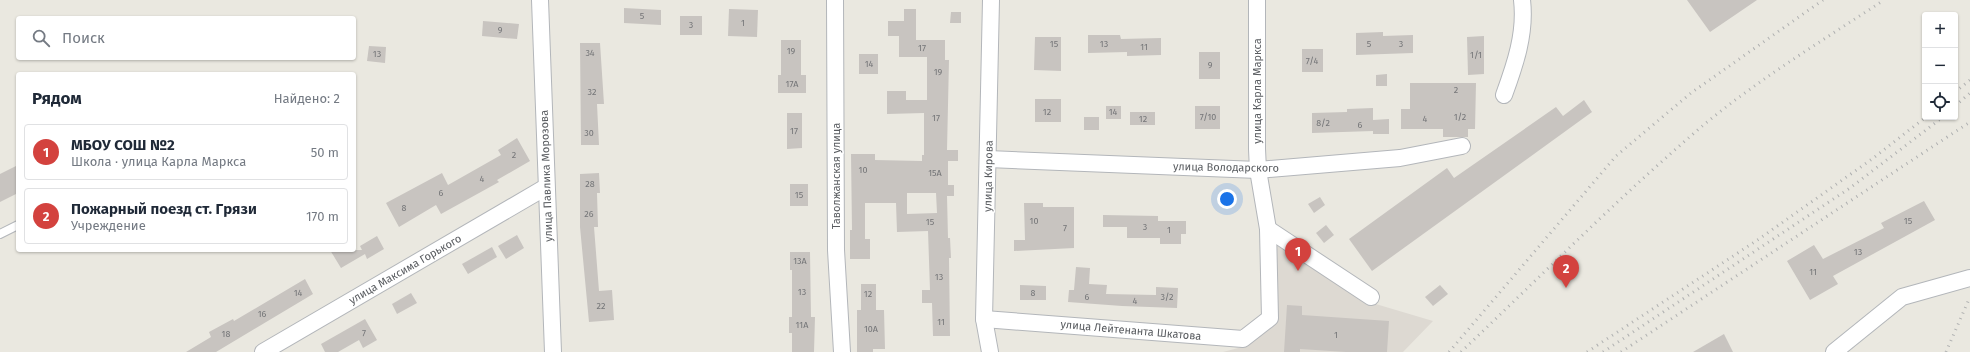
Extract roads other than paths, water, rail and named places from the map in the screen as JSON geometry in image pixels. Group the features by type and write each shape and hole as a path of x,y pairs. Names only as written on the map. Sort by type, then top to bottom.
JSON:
{"street":[{"name":"улица Павлика Морозова","path":"540,0 553,352"},
{"name":"Таволжанская улица","path":"836,0 836,250 842,352"},
{"name":"улица Кирова","path":"990,352 984,319 991,0"},
{"name":"улица Карла Маркса","path":"1257,0 1258,170 1268,229 1270,318"},
{"path":"1504,95 1518,58 1524,12 1522,0"},
{"name":"улица Володарского","path":"988,159 1258,170 1400,158 1462,146"},
{"name":"улица Максима Горького","path":"263,352 546,187"},
{"path":"1268,229 1371,297"},
{"path":"1834,352 1902,296 1970,278"},
{"name":"улица Лейтенанта Шкатова","path":"984,319 1243,340 1270,318"}],"lane":[{"path":"0,234 16,226"}],"railway":[{"path":"1449,352 1616,156 1691,93 1823,0"},
{"path":"1461,352 1609,210 1700,128 1767,77 1884,0"},
{"path":"1958,90 1970,80"},
{"path":"1958,103 1970,93"},
{"path":"1587,352 1759,239 1872,159 1922,120"},
{"path":"1603,352 1850,188 1939,120"},
{"path":"1621,352 1970,122"},
{"path":"1946,352 1970,297"}],"place":[{"name":"МБОУ СОШ №2","path":"1298,271"},
{"name":"Пожарный поезд ст. Грязи","path":"1566,288"}]}
